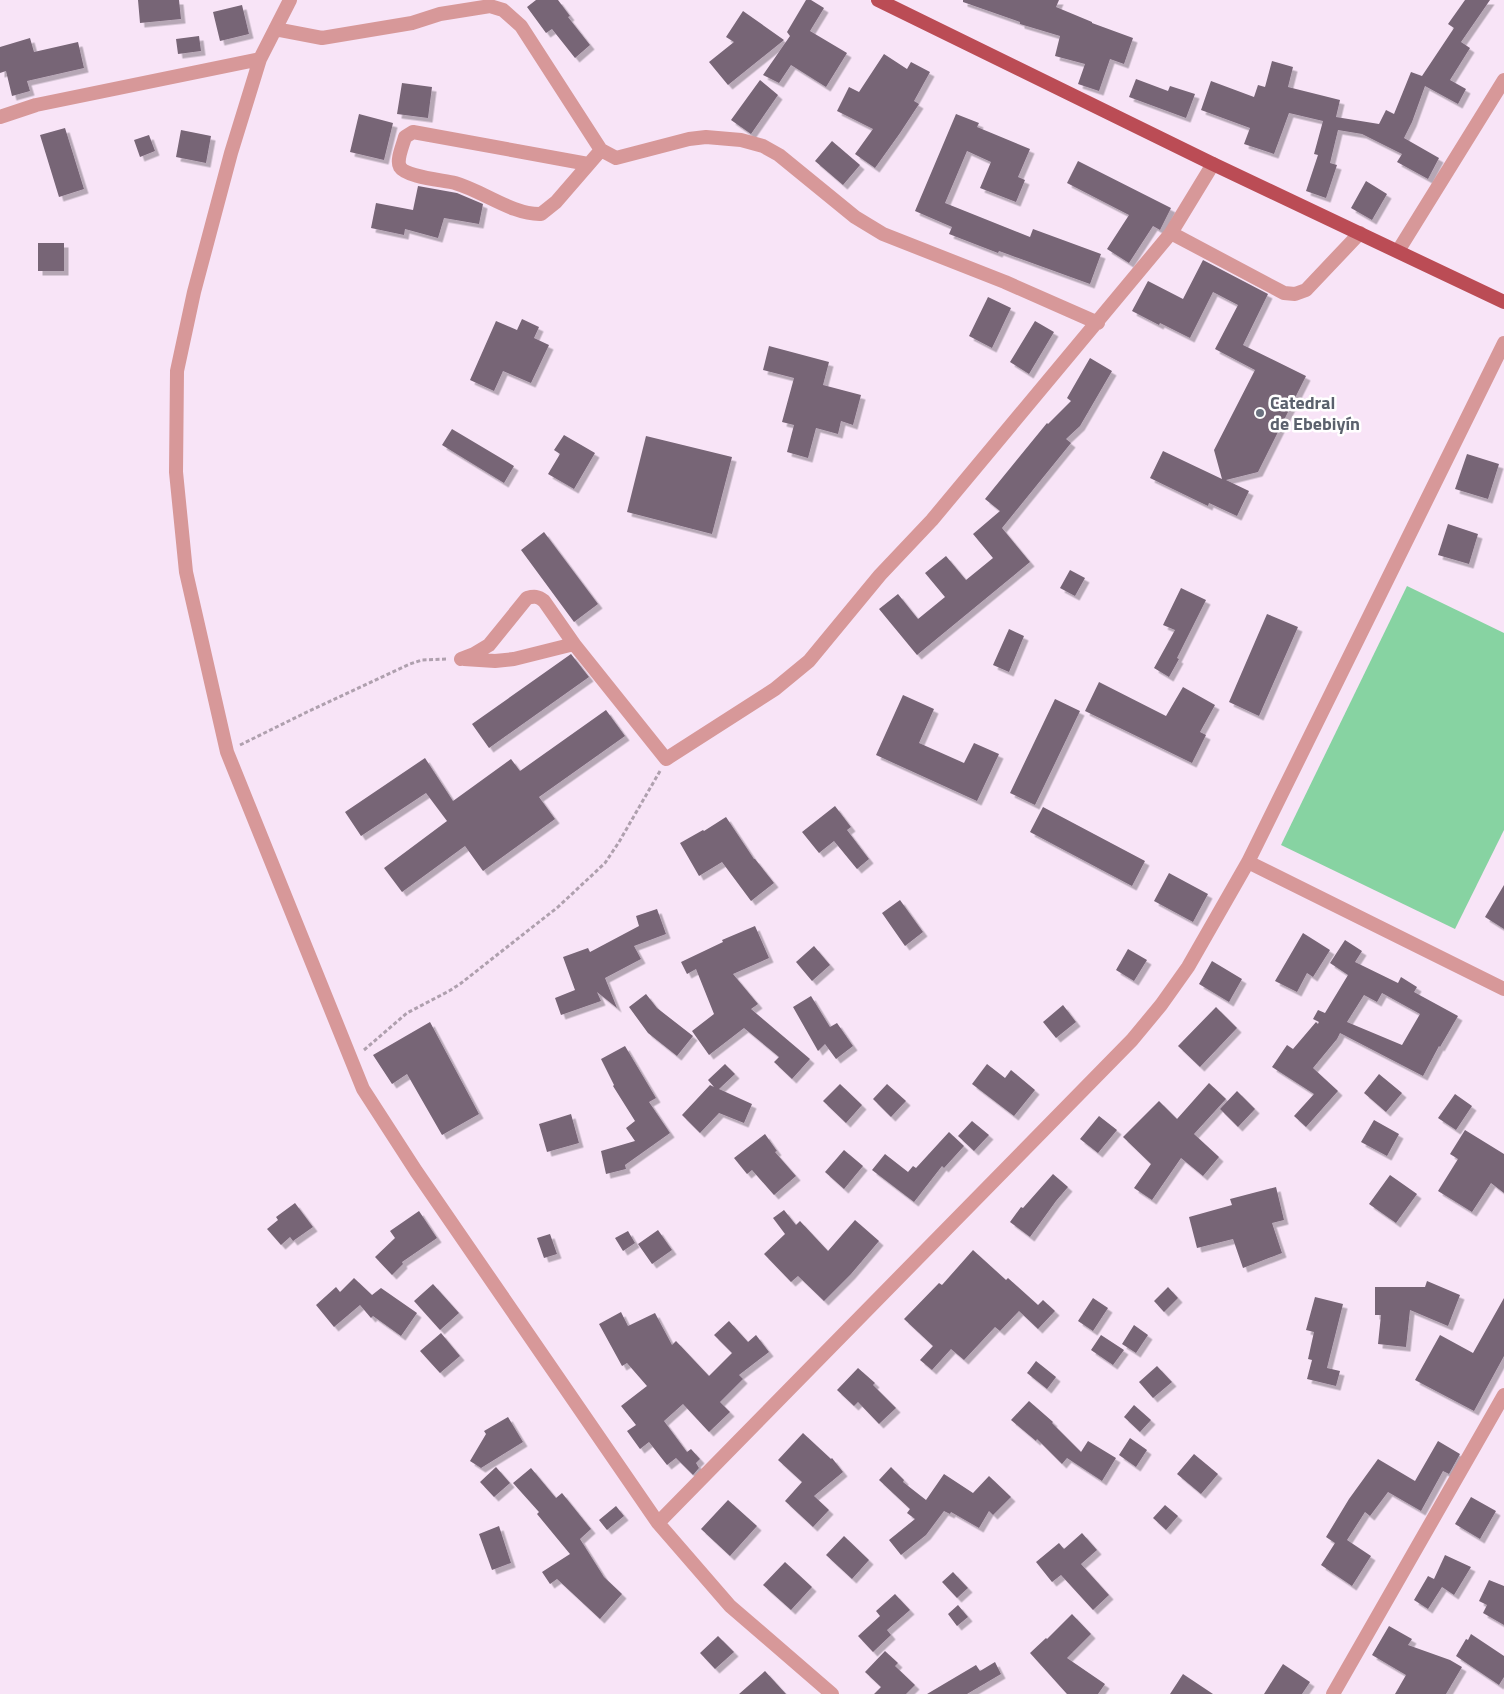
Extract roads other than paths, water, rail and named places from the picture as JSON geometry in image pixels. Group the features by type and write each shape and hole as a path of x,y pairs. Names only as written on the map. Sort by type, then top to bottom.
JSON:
{"main road":[{"path":"878,0 1214,164 1504,302"}],"street":[{"path":"290,0 260,59 231,153 199,274 177,371 176,472 186,572 227,752 363,1089 416,1171 658,1523 730,1606 832,1694"},
{"path":"275,29 322,38 412,23 440,14 490,6 503,10 521,26 601,150 616,158 689,139 706,137 741,140 763,146 779,155 855,217 883,234 1005,282 1098,323"},
{"path":"0,117 36,105 260,59"},
{"path":"1398,251 1504,80"},
{"path":"588,164 413,132 408,133 405,137 399,162 400,167 409,174 464,186 525,213 541,214 556,202 601,150"},
{"path":"574,644 514,660 460,659 474,654 489,645 527,598 534,596 540,598 574,644 666,759 775,689 809,661 880,575 932,520 1098,323 1171,234 1214,164"},
{"path":"1171,234 1284,293 1295,294 1306,290 1360,233"},
{"path":"658,1523 1132,1040 1188,966 1248,862 1504,343"},
{"path":"1248,862 1504,989"},
{"path":"1333,1694 1504,1394"}],"place":[{"name":"Catedral de Ebebiyín","path":"1260,413"}]}
